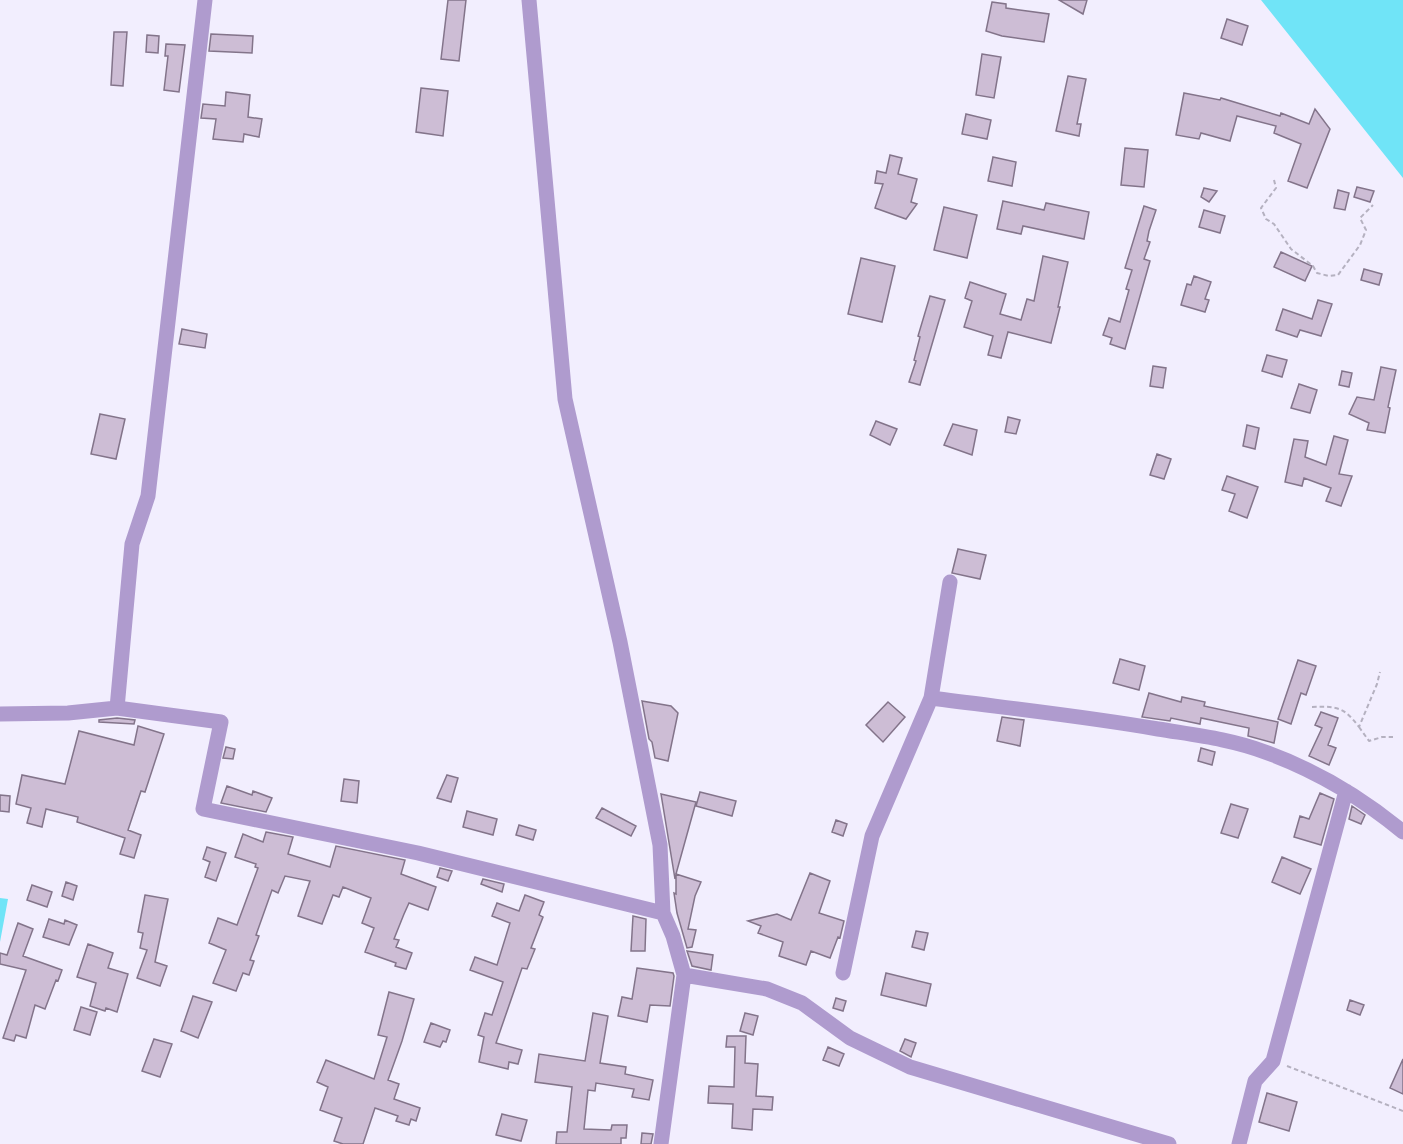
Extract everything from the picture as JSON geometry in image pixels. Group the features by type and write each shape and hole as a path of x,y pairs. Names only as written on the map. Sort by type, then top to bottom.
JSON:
{"street":[{"path":"117,708 132,544 148,496 205,0"},
{"path":"529,0 565,399 620,642 660,845 663,913 673,936 684,975 661,1144"},
{"path":"843,972 872,836 932,698 950,582"},
{"path":"932,698 1105,720 1227,741 1263,751 1295,764 1346,791 1403,832"},
{"path":"0,714 68,713 117,708 221,722 203,808 417,853 663,913"},
{"path":"1239,1144 1255,1081 1273,1061 1346,791"},
{"path":"684,975 767,988 802,1003 850,1038 910,1067 1169,1144"}],"path":[{"path":"1274,180 1276,188 1260,208 1266,219 1274,224 1291,249 1313,266 1317,273 1329,276 1338,275 1360,245 1366,230 1360,218 1373,205"},
{"path":"1359,727 1380,672"},
{"path":"1312,707 1332,706 1342,709 1349,714 1369,741 1382,737 1393,737"},
{"path":"1273,1061 1403,1111"}],"water":[{"path":"1261,0 1403,0 1403,178"},
{"path":"0,898 8,899 0,942"}],"building":[{"path":"448,0 466,0 459,61 441,59"},
{"path":"1059,0 1087,0 1083,14"},
{"path":"992,2 1006,4 1006,8 1049,14 1044,42 1002,36 986,31"},
{"path":"1227,19 1248,26 1242,45 1221,38"},
{"path":"114,32 127,32 123,86 111,85"},
{"path":"211,34 253,36 252,53 209,51"},
{"path":"147,35 159,36 158,53 146,52"},
{"path":"166,44 185,45 179,92 164,90 168,56 165,56"},
{"path":"982,54 1001,57 994,98 976,95"},
{"path":"1068,76 1086,79 1077,124 1081,124 1079,136 1056,131"},
{"path":"421,88 448,91 443,136 416,132"},
{"path":"226,92 250,95 248,117 262,119 259,137 244,134 243,142 213,139 216,119 201,118 203,104 225,106"},
{"path":"1184,93 1220,100 1221,98 1280,116 1281,113 1309,124 1315,109 1330,129 1307,188 1288,181 1301,144 1274,133 1276,126 1237,116 1230,141 1201,133 1199,139 1176,135"},
{"path":"966,114 991,120 987,139 962,134"},
{"path":"1125,148 1148,150 1144,187 1121,185"},
{"path":"890,155 902,158 898,174 917,179 911,202 917,204 906,219 875,208 883,184 875,183 877,171 886,173"},
{"path":"993,157 1016,162 1012,186 988,181"},
{"path":"1357,187 1374,191 1370,202 1354,197"},
{"path":"1204,188 1217,191 1209,202 1201,197"},
{"path":"1338,190 1349,193 1345,210 1334,208"},
{"path":"1003,201 1044,210 1046,203 1089,212 1084,239 1023,226 1021,234 997,229"},
{"path":"1144,206 1156,210 1149,231 1147,241 1150,242 1144,259 1150,261 1125,349 1110,344 1112,338 1103,335 1109,318 1120,322 1132,270 1125,268"},
{"path":"944,207 977,215 967,258 934,250"},
{"path":"1204,210 1225,216 1220,233 1199,227"},
{"path":"1281,252 1312,266 1305,281 1274,267"},
{"path":"1043,256 1068,262 1051,343 1008,332 1001,358 988,355 993,336 964,327 972,301 965,298 970,282 1006,294 1000,314 1021,320 1027,299 1034,301"},
{"path":"861,258 895,266 882,322 848,314"},
{"path":"1364,269 1382,274 1379,285 1361,280"},
{"path":"1194,276 1211,282 1205,299 1209,300 1205,312 1181,305 1187,284 1191,285"},
{"path":"930,296 945,300 920,385 909,382 916,361 914,360 920,337 918,336"},
{"path":"1318,300 1332,304 1321,336 1300,330 1297,337 1276,330 1283,309 1312,319"},
{"path":"182,329 207,334 205,348 179,344"},
{"path":"1267,355 1287,360 1282,377 1262,371"},
{"path":"1153,366 1166,368 1163,388 1150,386"},
{"path":"1381,367 1396,370 1385,433 1367,430 1369,423 1349,414 1357,397 1374,400"},
{"path":"1342,371 1352,373 1349,387 1339,385"},
{"path":"1299,384 1317,390 1310,413 1291,408"},
{"path":"100,414 125,419 116,459 91,454"},
{"path":"1008,417 1020,420 1016,434 1005,432"},
{"path":"876,421 897,429 890,445 870,435"},
{"path":"953,424 977,430 972,455 944,445"},
{"path":"1247,425 1259,428 1255,449 1243,446"},
{"path":"1334,436 1348,440 1339,474 1352,476 1341,506 1326,501 1331,488 1304,478 1302,486 1285,482 1294,439 1308,441 1305,457 1326,465"},
{"path":"1157,454 1171,459 1164,479 1150,475"},
{"path":"1227,476 1258,487 1247,518 1229,511 1235,494 1222,490"},
{"path":"958,549 986,555 980,579 952,573"},
{"path":"1120,659 1145,666 1139,690 1113,683"},
{"path":"1298,660 1316,666 1306,695 1301,693 1291,724 1278,719"},
{"path":"1149,693 1181,702 1182,697 1205,702 1204,706 1278,722 1274,743 1248,736 1249,728 1201,718 1200,724 1171,718 1170,721 1142,717"},
{"path":"642,701 671,706 678,713 668,761 655,758"},
{"path":"888,702 905,717 883,742 866,725"},
{"path":"1321,712 1338,718 1328,745 1336,748 1329,765 1309,756 1322,728 1315,725"},
{"path":"1002,717 1024,720 1020,746 997,741"},
{"path":"117,718 135,720 134,724 99,722 99,720"},
{"path":"138,726 164,734 145,792 141,791 128,830 141,835 134,858 120,854 125,838 77,822 78,817 46,809 42,827 27,823 31,808 16,804 22,775 65,784 79,731 134,745"},
{"path":"226,747 235,749 233,759 223,758"},
{"path":"1201,748 1215,752 1212,765 1198,761"},
{"path":"447,775 458,778 451,802 437,798"},
{"path":"344,779 359,781 357,803 341,801"},
{"path":"227,786 252,795 253,791 272,798 266,812 221,803"},
{"path":"700,792 736,801 732,816 696,806"},
{"path":"1320,793 1334,799 1321,845 1294,837 1300,816 1309,819"},
{"path":"661,794 696,802 675,879"},
{"path":"0,795 10,796 9,812 0,811"},
{"path":"1231,804 1248,809 1238,838 1221,833"},
{"path":"1352,806 1365,815 1361,824 1349,819"},
{"path":"602,808 636,826 631,836 596,818"},
{"path":"467,811 497,819 493,835 463,827"},
{"path":"836,820 847,824 843,836 832,832"},
{"path":"519,825 536,830 533,840 516,835"},
{"path":"266,832 293,837 288,854 330,867 336,846 405,860 401,874 436,887 428,910 409,903 394,939 399,940 396,947 412,953 406,969 365,952 374,928 362,923 371,898 343,887 339,897 333,895 322,924 298,916 310,881 285,876 278,893 272,890 256,935 259,936 250,960 254,961 249,975 243,973 236,991 213,983 226,950 209,943 218,918 237,925 258,868 255,867 256,864 235,857 243,834 263,842"},
{"path":"207,847 226,853 216,881 205,877 210,862 203,859"},
{"path":"1282,857 1311,869 1300,894 1272,882"},
{"path":"440,868 452,871 448,881 437,877"},
{"path":"810,873 830,881 819,913 844,921 840,938 838,937 830,958 811,951 806,965 779,956 783,942 758,933 761,926 748,921 777,914 791,920"},
{"path":"676,874 701,882 695,896 688,929 696,930 692,947 687,948 674,893 676,894"},
{"path":"483,879 504,884 502,892 481,884"},
{"path":"66,882 77,886 73,900 62,896"},
{"path":"32,885 52,892 47,907 27,900"},
{"path":"145,895 168,899 155,962 167,966 160,986 137,978 147,950 140,948 143,933 138,932"},
{"path":"525,895 544,902 539,915 543,917 531,948 535,949 527,969 522,968 496,1043 522,1050 518,1064 509,1062 508,1069 479,1062 484,1037 478,1035 485,1013 492,1015 503,982 470,970 475,957 497,965 510,923 492,916 497,903 519,911"},
{"path":"633,916 646,919 645,951 631,951"},
{"path":"49,919 64,924 65,920 77,925 69,945 43,937"},
{"path":"18,923 33,929 23,956 62,970 45,1009 35,1005 26,1038 16,1035 14,1041 3,1038 26,970 0,964 0,953 7,955"},
{"path":"916,931 928,933 924,950 912,947"},
{"path":"88,944 113,953 108,968 128,974 117,1012 90,1006 96,983 77,977"},
{"path":"687,951 713,955 711,970 692,966"},
{"path":"637,968 673,973 674,976 670,1006 650,1005 647,1022 618,1016 622,997 632,999"},
{"path":"886,973 931,984 926,1006 881,995"},
{"path":"389,992 414,999 388,1080 399,1084 394,1099 420,1108 416,1121 411,1119 409,1125 396,1121 398,1116 375,1108 363,1144 343,1144 334,1141 342,1118 320,1110 328,1087 317,1082 326,1060 374,1079 387,1037 378,1035"},
{"path":"193,996 212,1002 198,1038 181,1031"},
{"path":"836,998 846,1001 843,1011 833,1008"},
{"path":"1350,1000 1364,1005 1360,1015 1347,1010"},
{"path":"81,1007 97,1012 90,1035 74,1030"},
{"path":"593,1013 608,1016 600,1063 626,1067 625,1074 653,1080 649,1100 632,1097 634,1089 596,1083 595,1091 588,1090 584,1129 611,1130 612,1125 627,1125 626,1138 621,1138 621,1144 556,1144 557,1132 567,1132 572,1087 535,1082 539,1054 585,1061"},
{"path":"745,1013 758,1016 753,1035 740,1031"},
{"path":"431,1023 450,1030 446,1042 443,1041 440,1047 424,1042"},
{"path":"727,1036 746,1036 745,1063 758,1064 756,1096 773,1097 772,1110 753,1109 752,1130 732,1128 733,1104 708,1103 709,1086 734,1087 735,1047 726,1047"},
{"path":"154,1039 172,1044 160,1077 142,1071"},
{"path":"905,1039 916,1043 911,1057 900,1051"},
{"path":"828,1047 844,1054 839,1066 823,1060"},
{"path":"1403,1059 1403,1094 1390,1088"},
{"path":"1267,1093 1297,1102 1289,1131 1259,1122"},
{"path":"502,1114 527,1120 521,1141 496,1135"},
{"path":"642,1133 653,1134 651,1144 641,1144"}]}
